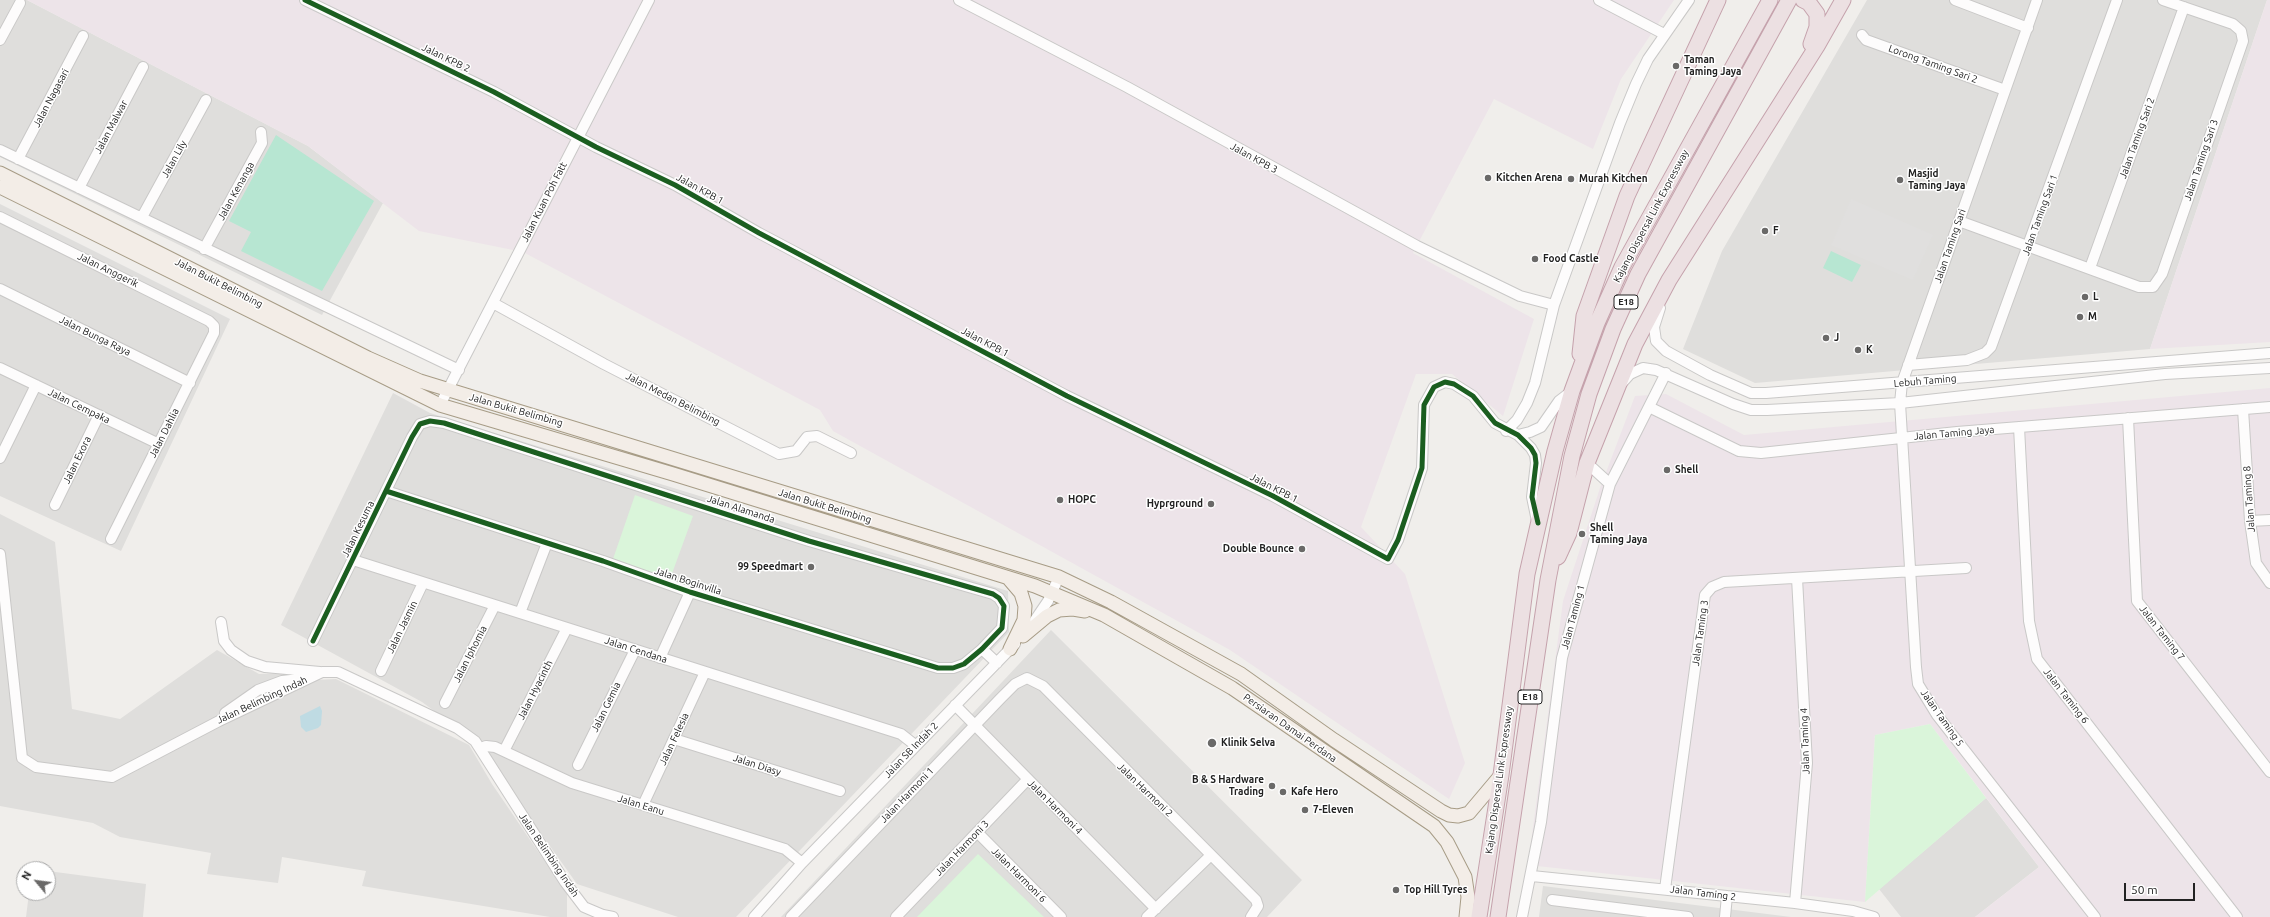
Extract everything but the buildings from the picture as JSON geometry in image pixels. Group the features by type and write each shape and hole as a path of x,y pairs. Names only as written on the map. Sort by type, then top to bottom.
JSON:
{"highway":[{"path":"1580,367 1580,345 1584,316 1627,196 1718,0"},
{"path":"1712,14 1721,0"},
{"name":"Kajang Dispersal Link Expressway","path":"1479,917 1501,775 1527,574 1555,450 1572,391 1580,367 1622,267 1770,0"},
{"name":"Kajang Dispersal Link Expressway","path":"1498,917 1548,580 1572,456 1589,394 1638,274 1789,0"},
{"path":"1802,68 1817,27 1816,14 1809,3 1803,0"},
{"path":"1548,580 1569,533 1587,463 1614,392 1635,344 1669,280 1843,0"}],"main road":[{"name":"Jalan Bukit Belimbing","path":"0,173 368,358 447,391 578,428 748,483 1059,577"},
{"name":"Jalan Bukit Belimbing","path":"0,187 440,405 680,476 1052,592"},
{"name":"Persiaran Damai Perdana","path":"1059,577 1111,602 1241,674 1449,815 1458,816 1469,813 1480,802 1501,775"},
{"path":"1008,579 1021,593 1025,606 1024,620 1010,649"},
{"name":"Persiaran Damai Perdana","path":"1052,592 1104,615 1232,688 1434,826 1447,842 1465,877 1468,897 1466,917"},
{"path":"1023,636 1047,616 1059,610 1073,609 1104,615"}],"street":[{"name":"Jalan KPB 2","path":"305,0 441,65 577,136"},
{"name":"Jalan Kuan Poh Fatt","path":"440,405 577,136 649,0"},
{"name":"Jalan KPB 3","path":"959,0 1127,88 1407,241 1520,296 1554,305"},
{"path":"1599,0 1664,34"},
{"path":"1538,523 1532,497 1535,455 1518,435 1506,430 1517,420 1527,403 1535,383 1554,305 1620,123 1648,59 1689,0"},
{"path":"1954,0 2028,28"},
{"name":"Jalan Taming Sari","path":"1900,403 1902,383 1908,365 2037,0"},
{"name":"Jalan Taming Sari 1","path":"1908,365 1967,360 1985,353 1991,347 2117,0"},
{"path":"2164,0 2184,7"},
{"path":"0,40 20,2"},
{"name":"Jalan Taming Sari 3","path":"2090,268 2139,287 2153,287 2162,274 2243,41 2241,31 2233,24 2184,7"},
{"name":"Jalan Taming Sari 2","path":"2090,268 2184,7"},
{"name":"Lorong Taming Sari 2","path":"1862,35 1866,40 2005,90"},
{"name":"Jalan Nagasari","path":"18,159 83,36"},
{"name":"Jalan Malwar","path":"79,188 143,67"},
{"name":"Jalan Lily","path":"142,218 206,100"},
{"name":"Jalan Kenanga","path":"204,249 262,143 261,132"},
{"name":"Jalan KPB 1","path":"577,136 675,185 759,233 1067,396 1273,496 1388,558 1398,540 1422,468 1424,404 1434,387 1445,382 1454,384 1464,389 1473,396 1496,423 1506,430"},
{"path":"0,150 458,370"},
{"name":"Jalan Anggerik","path":"0,217 209,321 214,326"},
{"path":"1959,221 2090,268"},
{"name":"Lebuh Taming","path":"1669,280 1654,326 1656,341 1676,357 1739,389 1751,393 1902,383 2270,353"},
{"name":"Jalan Bunga Raya","path":"0,289 190,383"},
{"name":"Jalan Medan Belimbing","path":"493,303 604,364 779,454 796,451 807,437 817,436 851,453"},
{"name":"Jalan Dahlia","path":"111,540 190,383 214,333 214,326"},
{"name":"Jalan Cempaka","path":"0,368 159,444"},
{"name":"Lebuh Taming","path":"1614,392 1630,374 1643,368 1666,373 1733,404 1751,410 1900,403 2165,374 2270,368"},
{"name":"Jalan Taming 1","path":"1522,917 1526,892 1532,876 1541,822 1562,658 1610,484 1666,373"},
{"path":"0,458 36,385"},
{"path":"1518,435 1530,432 1541,426 1559,401 1572,391"},
{"name":"Jalan Taming 5","path":"1900,403 1918,684 1925,697 2095,917"},
{"name":"Jalan Taming Jaya","path":"1649,407 1739,451 1761,453 2019,427 2270,407"},
{"name":"Jalan Taming 8","path":"2243,410 2250,521 2256,563 2270,583"},
{"name":"Jalan Exora","path":"55,505 99,415"},
{"name":"Jalan Taming 7","path":"2128,418 2137,601 2270,772"},
{"name":"Jalan Alamanda","path":"420,424 430,421 444,423 802,538 994,594 999,598 1004,606 1002,628 982,649"},
{"name":"Jalan Kesuma","path":"313,641 412,437 420,424"},
{"name":"Jalan Taming 6","path":"2019,427 2029,620 2037,659 2237,917"},
{"path":"1587,463 1610,484"},
{"name":"Jalan Boginvilla","path":"386,491 547,543 690,592 938,668 954,668 964,664 982,649"},
{"path":"2250,521 2270,520"},
{"path":"520,613 547,543"},
{"name":"Jalan Belimbing Indah","path":"0,554 22,758 36,767 112,777 219,721 308,678 322,672 338,672 468,734 481,748 565,882 584,907 603,915 613,917"},
{"name":"Jalan Cendana","path":"353,560 901,734 915,745"},
{"name":"Jalan Taming 3","path":"1666,889 1705,595 1712,587 1724,582 1966,568"},
{"name":"Jalan SB Indah 2","path":"754,917 802,863 915,745 1023,636 1040,614 1059,577"},
{"name":"Jalan Taming 4","path":"1795,903 1807,763 1797,578"},
{"name":"Jalan Jasmin","path":"380,671 423,583"},
{"path":"660,658 690,592"},
{"name":"Jalan Iphomia","path":"445,703 495,606"},
{"path":"221,622 224,642 231,650 247,661 265,667 322,672"},
{"name":"Jalan Hyacinth","path":"504,751 567,628"},
{"path":"982,649 997,663"},
{"name":"Jalan Gemia","path":"578,765 635,650"},
{"name":"Jalan Felesia","path":"643,805 705,672"},
{"name":"Jalan Harmoni 1","path":"791,917 974,725 1015,684 1027,678"},
{"name":"Jalan Harmoni 2","path":"1027,678 1043,686 1256,900 1258,906 1251,917"},
{"name":"Jalan Harmoni 4","path":"955,705 1156,909"},
{"name":"Jalan Diasy","path":"674,739 840,791"},
{"name":"Jalan Eanu","path":"481,748 486,746 504,751 572,783 785,849 802,863"},
{"name":"Jalan Harmoni 3","path":"896,917 1028,779"},
{"name":"Jalan Harmoni 6","path":"977,832 1060,917"},
{"path":"1148,917 1211,855"},
{"name":"Jalan Taming 2","path":"1532,876 1795,903 1853,911 1874,917"},
{"path":"1725,917 1727,896"},
{"path":"1552,900 1663,916 1688,917"}],"shaded area":[{"path":"0,0 27,0 308,146 383,203 322,315 0,157"},
{"path":"27,0 1674,0 1621,79 1593,149 1494,99 1413,253 1534,319 1503,416 1452,374 1416,374 1361,527 1405,574 1465,763 1449,799 1230,650 833,431 820,410 523,252 419,231 308,146"},
{"path":"1867,0 2267,0 2150,349 1755,383 1683,349 1722,251"},
{"path":"2267,0 2270,0 2270,342 2150,349"},
{"path":"1851,199 1933,235 1913,280 1831,245"},
{"path":"0,204 230,319 121,551 0,496"},
{"path":"2270,388 2270,917 1975,917 2039,867 1930,724 1875,735 1865,902 1528,865 1563,601 1600,488 1635,396 1666,394 1744,435"},
{"path":"393,393 430,413 1008,591 1009,632 736,917 678,917 577,884 475,741 422,702 281,625"},
{"path":"0,514 55,542 72,709 120,719 217,650 259,674 288,673 293,691 315,680 336,679 469,745 492,784 567,894 567,917 550,917 362,886 366,871 282,857 278,883 207,874 211,853 120,837 93,823 0,806"},
{"path":"1051,630 1302,880 1267,917 781,917"},
{"path":"1986,798 2039,867 1975,917 1901,917 1879,889"},
{"path":"56,872 146,884 143,917 26,917 28,901 56,901"},
{"path":"1543,886 1791,917 1539,917"}],"green space":[{"path":"276,135 374,201 322,291 241,251 251,232 229,221"},
{"path":"1831,251 1861,265 1852,282 1823,268"},
{"path":"635,495 693,516 670,579 613,559"},
{"path":"1930,724 1986,798 1865,902 1875,735"},
{"path":"978,854 1044,917 917,917"}],"water":[{"path":"320,706 322,711 321,725 318,728 306,732 301,727 300,716"}],"cycle path":[{"path":"305,0 494,92 596,147 675,185 759,233 1067,396 1273,496 1388,559 1398,540 1422,468 1424,405 1434,387 1445,382 1454,384 1473,396 1495,423 1518,435 1531,448 1535,455 1536,463 1532,497 1538,523"},
{"path":"313,641 412,437 420,424 430,421 444,423 809,541 993,594 999,598 1004,606 1002,628 982,649 964,664 953,668 938,668 690,592 603,561 386,491"}],"place":[{"name":"Taman Taming Jaya","path":"1676,66"},
{"name":"Kitchen Arena","path":"1488,178"},
{"name":"Murah Kitchen","path":"1571,179"},
{"name":"Masjid Taming Jaya","path":"1900,180"},
{"name":"F","path":"1765,231"},
{"name":"Food Castle","path":"1535,259"},
{"name":"L","path":"2085,297"},
{"name":"M","path":"2080,317"},
{"name":"J","path":"1826,338"},
{"name":"K","path":"1858,350"},
{"name":"Shell","path":"1667,470"},
{"name":"HOPC","path":"1060,500"},
{"name":"Hyprground","path":"1211,504"},
{"name":"Shell Taming Jaya","path":"1582,534"},
{"name":"Double Bounce","path":"1302,549"},
{"name":"99 Speedmart","path":"811,567"},
{"name":"Klinik Selva","path":"1212,743"},
{"name":"B & S Hardware Trading","path":"1272,786"},
{"name":"Kafe Hero","path":"1283,792"},
{"name":"7-Eleven","path":"1305,810"},
{"name":"Top Hill Tyres","path":"1396,890"}]}
